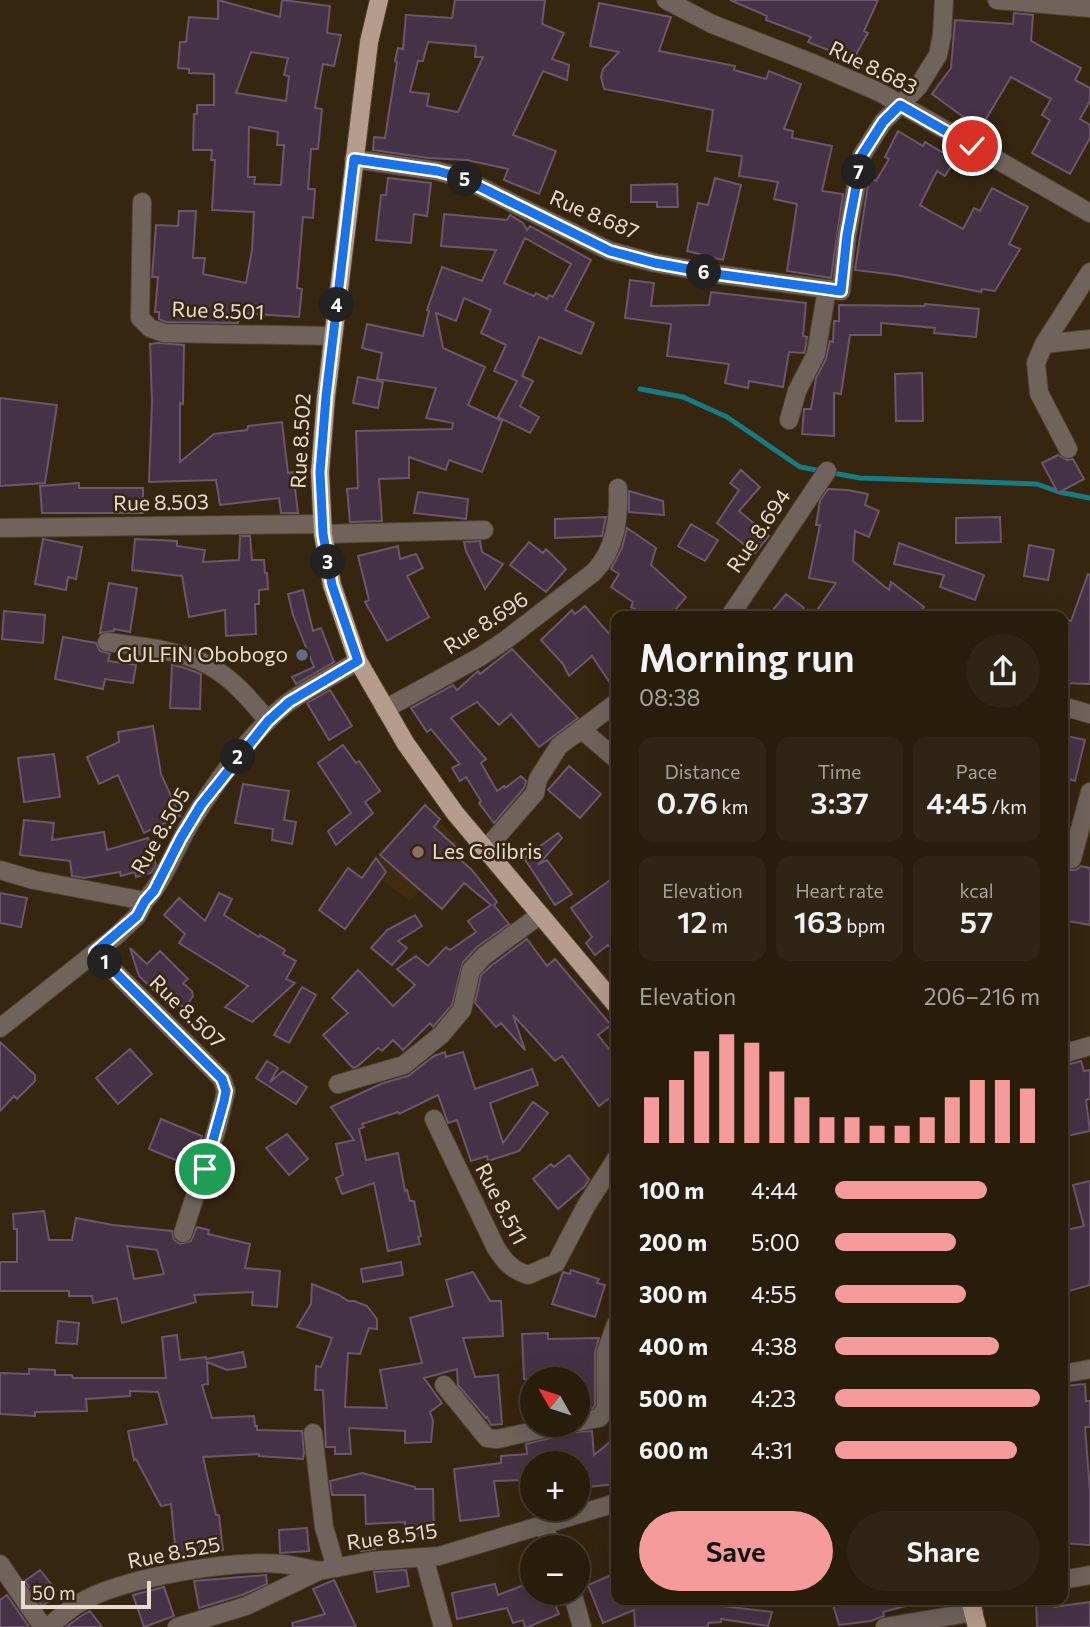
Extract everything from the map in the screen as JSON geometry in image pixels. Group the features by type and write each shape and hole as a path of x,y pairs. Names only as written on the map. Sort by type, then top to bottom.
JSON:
{"main road":[{"name":"Rue 8.502","path":"379,0 369,42 354,159 320,472 323,529 332,585 358,661 425,772 485,850 611,999"}],"street":[{"name":"Rue 8.683","path":"666,0 754,43 852,79 1090,213"},
{"path":"789,420 797,391 816,354 827,289 841,291 847,235 862,155 883,122 918,87 938,55 944,0"},
{"path":"997,0 1090,8"},
{"name":"Rue 8.687","path":"354,159 460,177 610,251 655,263 716,274 827,289"},
{"name":"Rue 8.501","path":"142,202 140,318 150,328 164,333 333,336"},
{"path":"1068,449 1039,393 1036,363 1044,344 1090,272"},
{"path":"1044,344 1090,339"},
{"name":"Rue 8.694","path":"733,611 827,471"},
{"name":"Rue 8.696","path":"385,709 508,639 573,590 604,562 617,522 618,488"},
{"name":"Rue 8.503","path":"0,528 484,530"},
{"path":"107,642 164,650 208,664 245,693 268,721"},
{"name":"Rue 8.505","path":"0,870 34,880 145,901 154,891 181,838 214,787 268,721 289,702 358,661"},
{"path":"485,850 535,793 537,779 559,746 611,707"},
{"path":"1068,708 1090,714"},
{"path":"581,729 611,755"},
{"path":"1072,859 1090,792"},
{"path":"0,1028 137,916 145,901"},
{"path":"338,1084 404,1065 441,1035 462,1010 471,970 484,956 540,915"},
{"name":"Rue 8.507","path":"95,952 222,1079 226,1091 183,1233"},
{"path":"1068,1052 1090,1046"},
{"name":"Rue 8.511","path":"434,1119 505,1263 515,1271 528,1275 556,1263 586,1206 611,1167"},
{"path":"590,1420 599,1418 606,1409 606,1352 611,1338"},
{"path":"1068,1373 1090,1369"},
{"path":"444,1385 487,1438 497,1439 520,1434"},
{"path":"313,1433 328,1570"},
{"name":"Rue 8.515","path":"177,1627 246,1606 328,1570 371,1561 439,1556 611,1504"},
{"path":"543,1524 548,1535"},
{"path":"424,1557 443,1627"},
{"name":"Rue 8.525","path":"48,1627 78,1603 103,1591 173,1573 246,1563 283,1564 328,1570"},
{"path":"0,1564 43,1627"},
{"path":"1068,1579 1090,1575"},
{"path":"576,1605 582,1627"},
{"path":"885,1627 974,1613"}],"shaded area":[{"name":"Les Colibris","path":"425,805 460,844 410,901 368,870"}],"building":[{"path":"218,0 280,17 282,0 330,6 327,33 341,35 334,66 323,64 315,108 322,109 318,149 311,149 308,189 315,189 313,218 303,217 297,288 302,289 299,317 240,313 238,323 166,322 159,319 159,312 155,312 158,277 152,277 156,225 178,226 179,211 196,211 193,258 205,258 203,274 246,283 252,250 254,212 212,210 215,160 211,160 212,150 193,150 194,114 197,114 197,105 214,105 214,74 189,73 189,69 178,68 180,42 186,42 189,17 218,19","holes":["251,52 288,58 284,75 289,76 286,101 236,93","249,127 278,132 277,145 284,145 281,185 254,184 255,177 248,177"]},
{"path":"455,0 545,0 542,24 564,33 552,59 569,65 567,80 543,71 513,135 556,151 539,194 504,180 508,169 467,160 428,158 373,150 374,137 385,138 397,62 395,61 398,48 403,49 406,15 452,18","holes":["428,42 476,46 475,57 483,57 458,112 427,106 429,94 410,92 418,61 423,61"]},
{"path":"730,0 878,0 864,31 868,33 853,60 808,42 811,37 766,20 767,16"},
{"path":"599,3 671,17 659,51 735,66 734,70 766,79 769,71 801,84 784,129 793,131 792,138 832,146 822,191 843,194 831,278 787,271 797,204 774,199 778,182 739,176 742,156 707,151 713,110 604,89 601,77 603,69 619,52 590,46"},
{"path":"1014,13 1033,15 1031,41 1081,68 1075,80 1090,88 1090,101 1080,119 1090,125 1090,138 1070,174 1032,153 1050,120 1042,115 1051,99 1011,77 980,129 932,94 951,68 955,20 1013,24"},
{"path":"898,131 923,146 925,142 955,160 945,176 937,171 920,205 937,215 963,229 974,208 980,211 992,188 1028,207 1009,244 1020,249 995,291 982,289 981,292 896,275 855,270 869,178 876,181 889,159 885,157"},
{"path":"388,178 431,183 427,216 414,214 411,243 376,240 381,195 386,195"},
{"path":"715,178 741,185 723,260 687,251 698,203 708,205"},
{"path":"677,184 678,207 657,207 657,202 631,202 631,185"},
{"path":"444,214 507,220 510,215 523,223 527,230 530,226 591,260 565,310 594,323 581,354 539,337 522,376 533,381 520,406 539,417 530,433 498,417 517,381 494,371 506,345 481,333 491,310 464,298 456,321 436,313 443,348 485,367 468,405 502,421 482,472 449,460 446,470 409,457 409,478 379,479 382,521 350,522 347,489 358,488 356,431 452,429 453,423 426,418 436,388 377,379 382,353 362,348 367,324 423,336 429,311 427,310 442,267 482,281 496,250 441,246","holes":["525,238 571,264 553,297 549,295 547,299 504,283"]},
{"path":"630,280 654,283 651,306 709,305 711,292 806,303 803,336 807,337 804,353 789,352 783,387 749,381 748,388 725,383 729,364 667,356 671,324 625,318"},
{"path":"925,304 979,309 976,337 934,333 935,328 881,323 881,335 850,335 841,394 834,393 834,436 802,434 804,409 811,409 816,378 826,359 830,341 833,342 834,321 839,321 839,305"},
{"path":"150,344 184,345 180,462 214,434 282,422 288,473 293,472 298,513 281,513 279,498 220,505 216,480 149,482 152,402"},
{"path":"922,373 923,421 896,421 895,374"},
{"path":"358,377 383,382 378,408 353,403"},
{"path":"0,398 57,405 45,483 0,486"},
{"path":"1058,455 1067,460 1073,459 1084,479 1058,493 1042,463"},
{"path":"741,470 760,487 739,511 769,536 755,553 717,523 739,490 730,483"},
{"path":"79,483 79,488 143,488 143,513 42,513 40,486"},
{"path":"828,489 868,494 865,505 879,511 869,537 855,531 853,561 889,590 891,582 924,607 921,611 816,611 836,583 809,578 820,525 816,525 820,501"},
{"path":"629,491 663,501 664,515 629,512"},
{"path":"418,492 468,499 466,519 414,513"},
{"path":"606,517 602,536 555,538 555,519"},
{"path":"1000,517 1001,542 956,543 956,518"},
{"path":"691,524 718,540 705,561 678,546"},
{"path":"627,528 656,548 651,565 686,597 674,611 639,611 631,607 633,602 611,587 619,574 611,569 622,548"},
{"path":"240,536 250,536 252,560 264,560 267,573 268,589 259,590 259,604 255,604 256,634 226,636 225,610 189,617 182,576 132,570 135,539 177,541 177,546 205,550 203,562 239,560"},
{"path":"43,539 82,547 76,579 68,577 66,590 35,584"},
{"path":"480,541 482,552 503,564 485,589 464,542"},
{"path":"529,542 543,553 546,549 566,569 546,592 510,565"},
{"path":"899,543 984,575 975,600 940,587 944,575 894,564"},
{"path":"1029,545 1054,550 1048,580 1024,576"},
{"path":"398,546 400,559 416,554 423,568 407,576 429,617 387,641 365,602 369,600 358,556"},
{"path":"1088,574 1090,684 1068,683 1068,620 1071,621"},
{"path":"109,583 137,588 130,632 114,629 100,633"},
{"path":"303,590 313,631 321,628 334,662 296,684 292,677 314,667 293,615 288,594"},
{"path":"786,594 804,608 802,611 772,611"},
{"path":"585,606 611,634 611,684 592,656 569,676 563,664 541,640 572,610 575,614"},
{"path":"4,611 45,615 43,643 2,639"},
{"path":"63,637 96,643 100,651 110,654 108,661 136,665 133,683 105,679 103,689 55,679"},
{"path":"512,649 578,718 539,747 511,714 499,725 477,702 451,718 486,759 481,763 497,791 521,776 526,781 524,788 494,823 479,803 481,801 466,777 460,781 452,768 460,764 431,729 427,732 411,708 453,685 457,690 478,671 480,674"},
{"path":"172,665 201,674 200,709 170,708"},
{"path":"330,690 352,726 329,740 307,703"},
{"path":"153,726 161,774 180,816 144,833 118,775 99,784 87,757 119,742 118,732"},
{"path":"1068,736 1085,740 1075,781 1068,779"},
{"path":"343,745 356,763 359,761 380,791 365,802 373,813 336,845 328,831 351,813 318,763"},
{"path":"54,754 60,797 24,802 18,758"},
{"path":"569,766 601,794 580,818 548,790"},
{"path":"243,784 289,791 284,820 296,822 292,844 272,840 273,829 235,823"},
{"path":"425,805 440,819 434,827 457,848 452,853 471,869 497,902 494,905 509,924 477,947 463,962 452,1005 433,1027 430,1023 403,1050 393,1040 382,1051 378,1048 353,1068 323,1035 348,1013 332,998 358,970 393,1006 415,985 397,969 416,956 428,966 446,947 450,950 476,932 468,921 491,905 464,883 442,909 380,855"},
{"path":"24,820 54,823 52,840 104,832 107,850 148,838 156,865 151,873 136,877 135,872 121,876 120,872 84,878 72,876 70,861 20,855"},
{"path":"558,833 562,838 538,865 547,860 572,894 555,905 524,858"},
{"path":"376,858 386,872 345,929 319,910 348,868 362,878"},
{"path":"1081,866 1090,868 1090,925 1068,921 1068,868 1076,870"},
{"path":"611,880 611,949 608,945 595,955 586,943 592,937 571,908"},
{"path":"0,893 27,898 21,927 0,923"},
{"path":"219,893 232,899 224,915 285,950 283,954 296,961 286,979 295,983 252,1022 225,1007 248,986 179,943 185,934 164,915 179,898 205,921"},
{"path":"415,915 422,926 398,941 407,948 392,965 371,948 387,930"},
{"path":"527,939 547,966 555,959 611,1025 598,1035 611,1052 611,1097 599,1106 562,1056 555,1061 513,1015 525,1050 501,1023 496,1027 475,1003 481,975"},
{"path":"130,948 147,964 160,951 188,979 183,983 192,991 193,996 186,1007 167,1003 139,976"},
{"path":"302,987 316,995 289,1043 274,1035"},
{"path":"0,1042 35,1075 35,1081 17,1099 14,1096 0,1111"},
{"path":"130,1049 152,1074 118,1104 96,1078"},
{"path":"445,1052 446,1057 463,1052 475,1089 532,1069 538,1085 490,1103 503,1143 533,1102 548,1113 519,1151 488,1161 487,1156 471,1161 457,1120 448,1123 438,1095 399,1114 398,1112 362,1124 364,1127 359,1129 366,1160 398,1153 405,1191 407,1190 410,1201 414,1201 420,1244 388,1251 374,1183 342,1194 336,1178 343,1175 336,1144 354,1140 331,1107 383,1083 408,1076 434,1056"},
{"path":"267,1061 278,1068 270,1082 283,1071 307,1087 296,1104 256,1078"},
{"path":"1081,1061 1084,1071 1090,1070 1090,1099 1086,1100 1090,1131 1068,1136 1068,1064"},
{"path":"161,1119 202,1136 190,1166 149,1149"},
{"path":"287,1134 308,1159 289,1175 266,1148"},
{"path":"569,1155 589,1179 585,1186 558,1209 533,1179 551,1164 554,1167"},
{"path":"1090,1181 1090,1285 1068,1291 1068,1230 1084,1226 1073,1185"},
{"path":"44,1211 49,1240 72,1240 76,1218 172,1231 174,1240 180,1244 191,1241 197,1227 209,1230 208,1234 250,1244 245,1268 280,1271 277,1307 252,1305 253,1292 194,1295 196,1302 122,1323 117,1298 93,1303 92,1296 69,1296 69,1291 0,1291 0,1262 17,1262 17,1229 14,1229 13,1214","holes":["127,1246 157,1250 164,1274 134,1279"]},
{"path":"401,1262 403,1275 363,1282 361,1269"},
{"path":"571,1270 599,1279 597,1283 605,1285 595,1317 552,1304 563,1272 570,1274"},
{"path":"473,1272 490,1301 501,1301 503,1336 463,1338 475,1377 498,1375 502,1424 491,1425 458,1385 457,1369 424,1378 442,1403 430,1412 433,1421 431,1442 405,1443 405,1431 349,1428 351,1454 335,1454 335,1447 326,1447 323,1390 315,1390 316,1366 321,1367 332,1338 297,1327 311,1304 312,1284 348,1301 367,1306 377,1319 377,1329 369,1328 360,1354 348,1353 345,1407 387,1408 380,1370 422,1363 410,1318 453,1306 446,1280"},
{"path":"58,1321 79,1323 77,1344 56,1343"},
{"path":"548,1333 548,1339 599,1338 595,1352 593,1408 590,1408 590,1367 523,1367 522,1334"},
{"path":"177,1335 180,1360 206,1359 243,1352 246,1367 227,1370 207,1362 208,1384 202,1385 212,1418 254,1416 257,1430 302,1431 304,1453 303,1459 259,1454 203,1457 216,1515 219,1515 223,1550 176,1555 171,1504 161,1506 136,1459 134,1460 128,1431 167,1424 158,1392 130,1391 130,1396 86,1399 87,1411 35,1412 35,1416 0,1414 0,1373 29,1374 29,1369 55,1370 55,1375 72,1375 73,1378 166,1378 162,1337"},
{"path":"1085,1384 1086,1401 1090,1401 1090,1427 1085,1427 1090,1491 1090,1545 1068,1543 1068,1385"},
{"path":"592,1431 594,1455 611,1443 611,1485 590,1487 590,1451 527,1451 526,1444 554,1437 590,1437"},
{"path":"520,1455 520,1480 494,1481 499,1516 460,1521 454,1469 501,1463 501,1456"},
{"path":"362,1473 415,1489 433,1489 434,1535 405,1536 405,1522 366,1524 365,1495 332,1495 330,1481"},
{"path":"307,1528 309,1551 280,1553 279,1530"},
{"path":"373,1537 375,1549 361,1551 359,1538"},
{"path":"40,1570 56,1590 50,1595 52,1599 42,1606 25,1581"},
{"path":"406,1570 409,1586 377,1592 374,1572"},
{"path":"266,1575 267,1584 199,1608 194,1581"},
{"path":"611,1575 611,1605 714,1605 772,1612 768,1626 721,1619 721,1622 708,1623 708,1627 635,1627 634,1610 603,1623 590,1584"},
{"path":"334,1580 356,1627 293,1627 292,1623 325,1614 313,1589"},
{"path":"495,1584 498,1595 520,1587 520,1605 555,1605 559,1614 528,1627 525,1627 523,1620 513,1623 507,1608 457,1619 452,1593"},
{"path":"164,1587 174,1616 144,1627 133,1595"},
{"path":"7,1595 29,1627 0,1627 0,1600"},
{"path":"1090,1602 1090,1627 1037,1627 1036,1605 1054,1607"},
{"path":"833,1605 909,1605 883,1612 884,1616 871,1621 839,1625"},
{"path":"90,1611 102,1627 66,1627 81,1616"}],"waterway":[{"path":"640,389 683,397 727,417 800,467 860,478 1037,484 1059,492 1090,498"}],"place":[{"name":"GULFIN Obobogo","path":"302,655"},
{"name":"Les Colibris","path":"418,852"}],"route":[{"path":"205,1169 226,1091 222,1079 95,952 137,916 154,891 201,805 268,721 289,702 358,661 332,585 323,534 320,472 326,397 354,159 460,177 610,251 655,263 716,274 841,291 847,235 862,155 883,122 900,105 972,146"}]}
